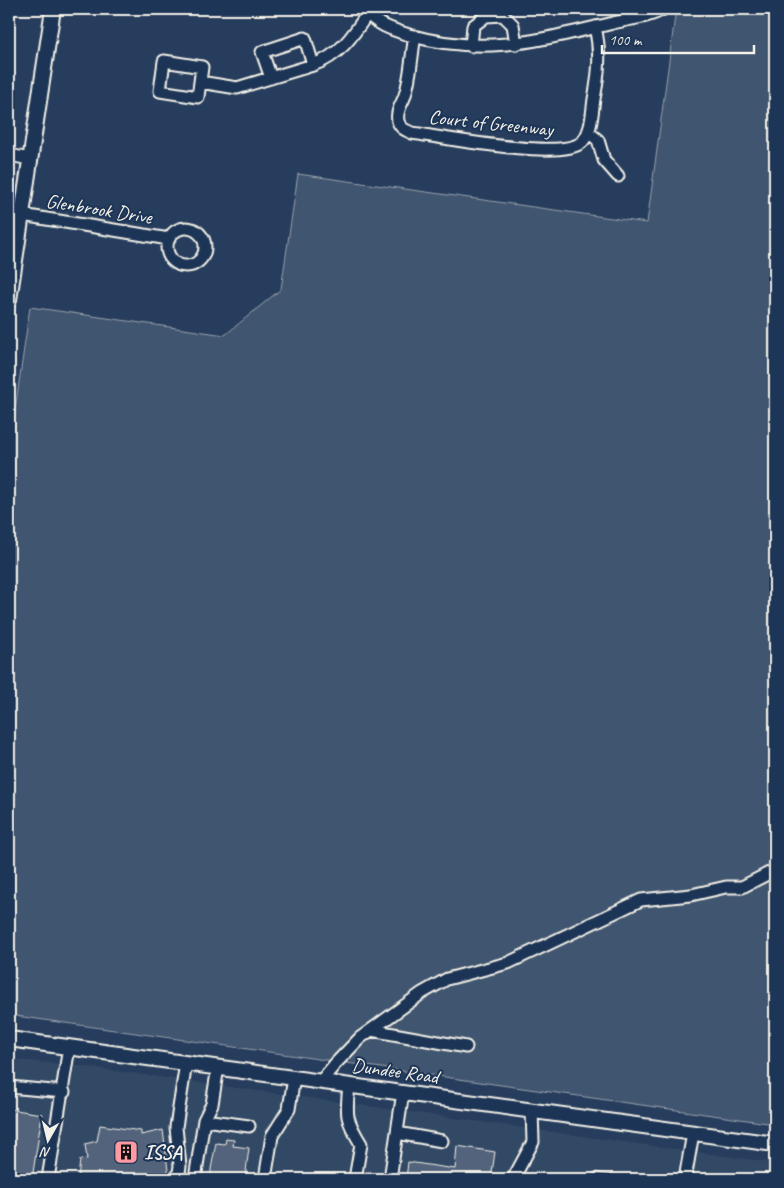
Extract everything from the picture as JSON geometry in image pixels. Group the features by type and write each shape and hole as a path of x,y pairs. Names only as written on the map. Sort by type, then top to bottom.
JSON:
{"main road":[{"path":"9,300 54,9"},
{"name":"Dundee Road","path":"9,1039 775,1144"}],"street":[{"path":"619,9 619,21"},
{"path":"200,82 237,88 313,64 338,52 352,38 366,11 389,29 415,36 471,46 516,44 595,27 663,9"},
{"path":"471,46 473,26 486,16 503,15 513,25 516,44"},
{"path":"595,27 600,47 600,62 588,132 598,140 604,160 618,176"},
{"name":"Court of Greenway","path":"415,36 410,61 409,83 398,112 398,121 402,129 412,133 498,145 562,150 581,143 588,132"},
{"path":"271,78 262,52 288,43 305,38 313,64"},
{"path":"9,155 30,159"},
{"name":"Glenbrook Drive","path":"22,215 169,239"},
{"path":"321,1081 336,1062 371,1030 422,992 447,979 508,963 635,902 726,887 742,887 775,870"},
{"path":"371,1030 466,1047"},
{"path":"48,1179 64,1092 69,1047"},
{"path":"178,1179 180,1166 176,1127 186,1063"},
{"path":"196,1179 204,1120 212,1104 218,1067"},
{"path":"265,1179 272,1136 289,1109 294,1078"},
{"path":"349,1085 346,1114 350,1127 361,1144 355,1179"},
{"path":"9,1087 64,1092"},
{"path":"390,1179 402,1092"},
{"path":"513,1179 527,1157 533,1142 532,1110"},
{"path":"204,1120 249,1126"},
{"path":"397,1133 442,1141"},
{"path":"685,1179 693,1133"}],"shaded area":[{"path":"676,9 775,9 775,1124 9,1015 9,451 30,307 225,335 281,289 298,174 647,223"},
{"path":"9,1059 80,1066 775,1163 775,1179 9,1179"}],"building":[{"path":"9,1109 42,1114 32,1179 9,1179"},
{"name":"ISSA","path":"100,1125 141,1131 141,1135 163,1130 169,1179 78,1179 80,1160 87,1159 85,1144 97,1141"},
{"path":"226,1139 234,1140 233,1146 249,1148 245,1179 211,1179 216,1143 225,1144"},
{"path":"457,1146 495,1152 491,1179 406,1179 408,1162 455,1169"},
{"path":"594,1172 639,1179 593,1179"}],"place":[{"name":"ISSA","path":"126,1152"}]}
